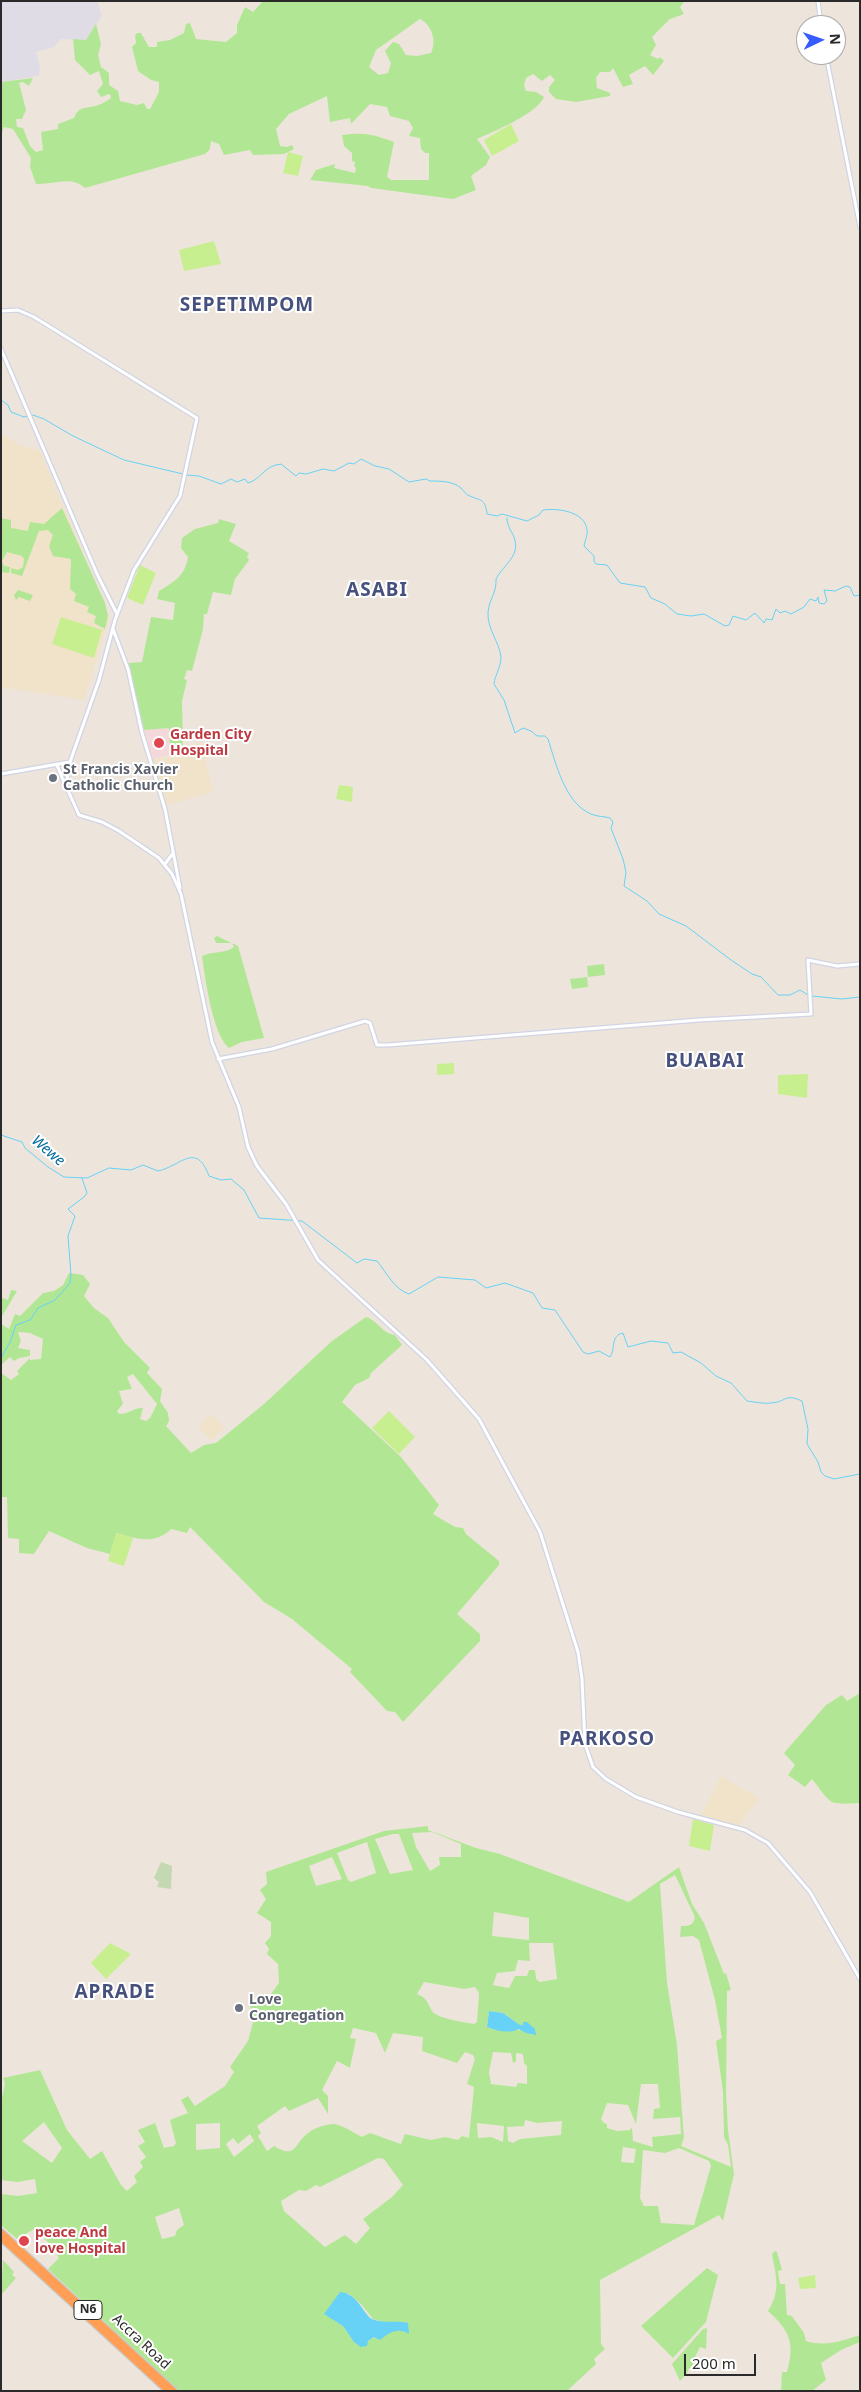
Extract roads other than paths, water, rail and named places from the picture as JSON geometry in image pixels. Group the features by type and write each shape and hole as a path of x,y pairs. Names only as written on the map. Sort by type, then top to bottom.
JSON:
{"highway":[{"name":"Accra Road","path":"1,2232 174,2391"},
{"name":"Accra Road","path":"1,2238 168,2391"}],"street":[{"path":"818,1 820,15"},
{"path":"828,65 860,227"},
{"path":"1,311 18,310 34,317 197,418 180,496 138,561 117,614 96,687 70,762 66,786"},
{"path":"1,349 97,574 117,614"},
{"path":"113,628 128,669 142,733 164,809 200,989 218,1059 239,1107 251,1155 277,1190 312,1252 323,1266 372,1308 427,1360 482,1424 546,1547 578,1652 582,1679 585,1744 593,1767 606,1779 636,1797 678,1812 745,1830 768,1843 810,1892 860,1979"},
{"path":"1,774 70,762"},
{"path":"57,765 79,815 102,822 140,844 165,864 181,894"},
{"path":"165,864 173,853"},
{"path":"218,1059 272,1049 365,1021 370,1023 378,1045 388,1046 690,1021 811,1014 808,960 837,966 860,964"}],"water":[{"path":"489,2011 503,2013 520,2025 523,2025 523,2022 527,2022 535,2029 536,2035 519,2029 503,2031 487,2027"},
{"path":"340,2292 346,2293 356,2300 372,2319 408,2323 409,2334 402,2331 394,2331 380,2340 374,2337 368,2341 367,2346 361,2347 354,2342 343,2326 324,2314"}],"waterway":[{"path":"1,400 8,405 11,412 24,417 33,415 44,419 73,436 124,460 183,474"},
{"path":"186,475 199,476 221,484 231,479 237,482 245,479 248,483 257,479 266,470 275,465 281,464 296,476 299,473 306,474 323,469 334,471 349,463 354,464 361,459 375,466 389,469 409,482 426,479 454,484 467,495 482,501 487,514 497,516 502,514 527,521 539,515 543,510 563,510 576,515 585,524 587,536 584,546 594,556 596,564 607,565 620,583 645,587 651,598 665,604 677,614 691,616 704,614 725,626 729,625 733,616 746,620 755,613 764,623 766,619 772,620 776,609 780,613 785,611 791,614 804,607 810,599 816,601 818,597 819,603 824,604 827,601 824,590 835,591 846,586 850,587 854,596 860,595"},
{"path":"507,518 508,526 516,544 511,560 496,579 488,618 501,657 494,684 504,700 515,733 523,728 537,736 545,736 548,739 558,771 574,801 591,814 610,818 613,822 611,828 626,872 624,886 647,901 659,914 686,926 731,960 752,974 761,977 778,995 790,995 800,990 808,995"},
{"path":"812,996 842,999 860,997"},
{"name":"Wewe","path":"1,1135 22,1142 25,1148 48,1167 64,1177 87,1178 109,1168 131,1170 143,1165 158,1171 187,1158 193,1158 199,1160 209,1176 221,1180 231,1179 244,1190 259,1218 302,1221 357,1263 364,1259 377,1261 395,1285 409,1294 438,1277 475,1280 486,1288 505,1283 533,1293 542,1308 555,1310 583,1352 588,1354 599,1351 610,1357 616,1337 623,1333 628,1347 651,1341 668,1343 673,1353 681,1352 701,1363 716,1376 731,1383 747,1401 768,1403 788,1398 802,1401 808,1429 807,1444 818,1462 821,1472 825,1476 834,1479 860,1474"},
{"path":"1,1358 10,1342 16,1325 30,1320 38,1308 55,1300 70,1283 68,1236 75,1216 68,1209 87,1193 82,1178"}],"place":[{"name":"Garden City Hospital","path":"159,743"},
{"name":"St Francis Xavier Catholic Church","path":"53,778"},
{"name":"Love Congregation","path":"239,2008"},
{"name":"peace And love Hospital","path":"24,2241"}],"district":[{"name":"SEPETIMPOM","path":"247,306"},
{"name":"ASABI","path":"377,591"},
{"name":"BUABAI","path":"705,1062"},
{"name":"PARKOSO","path":"607,1740"},
{"name":"APRADE","path":"115,1993"}]}
